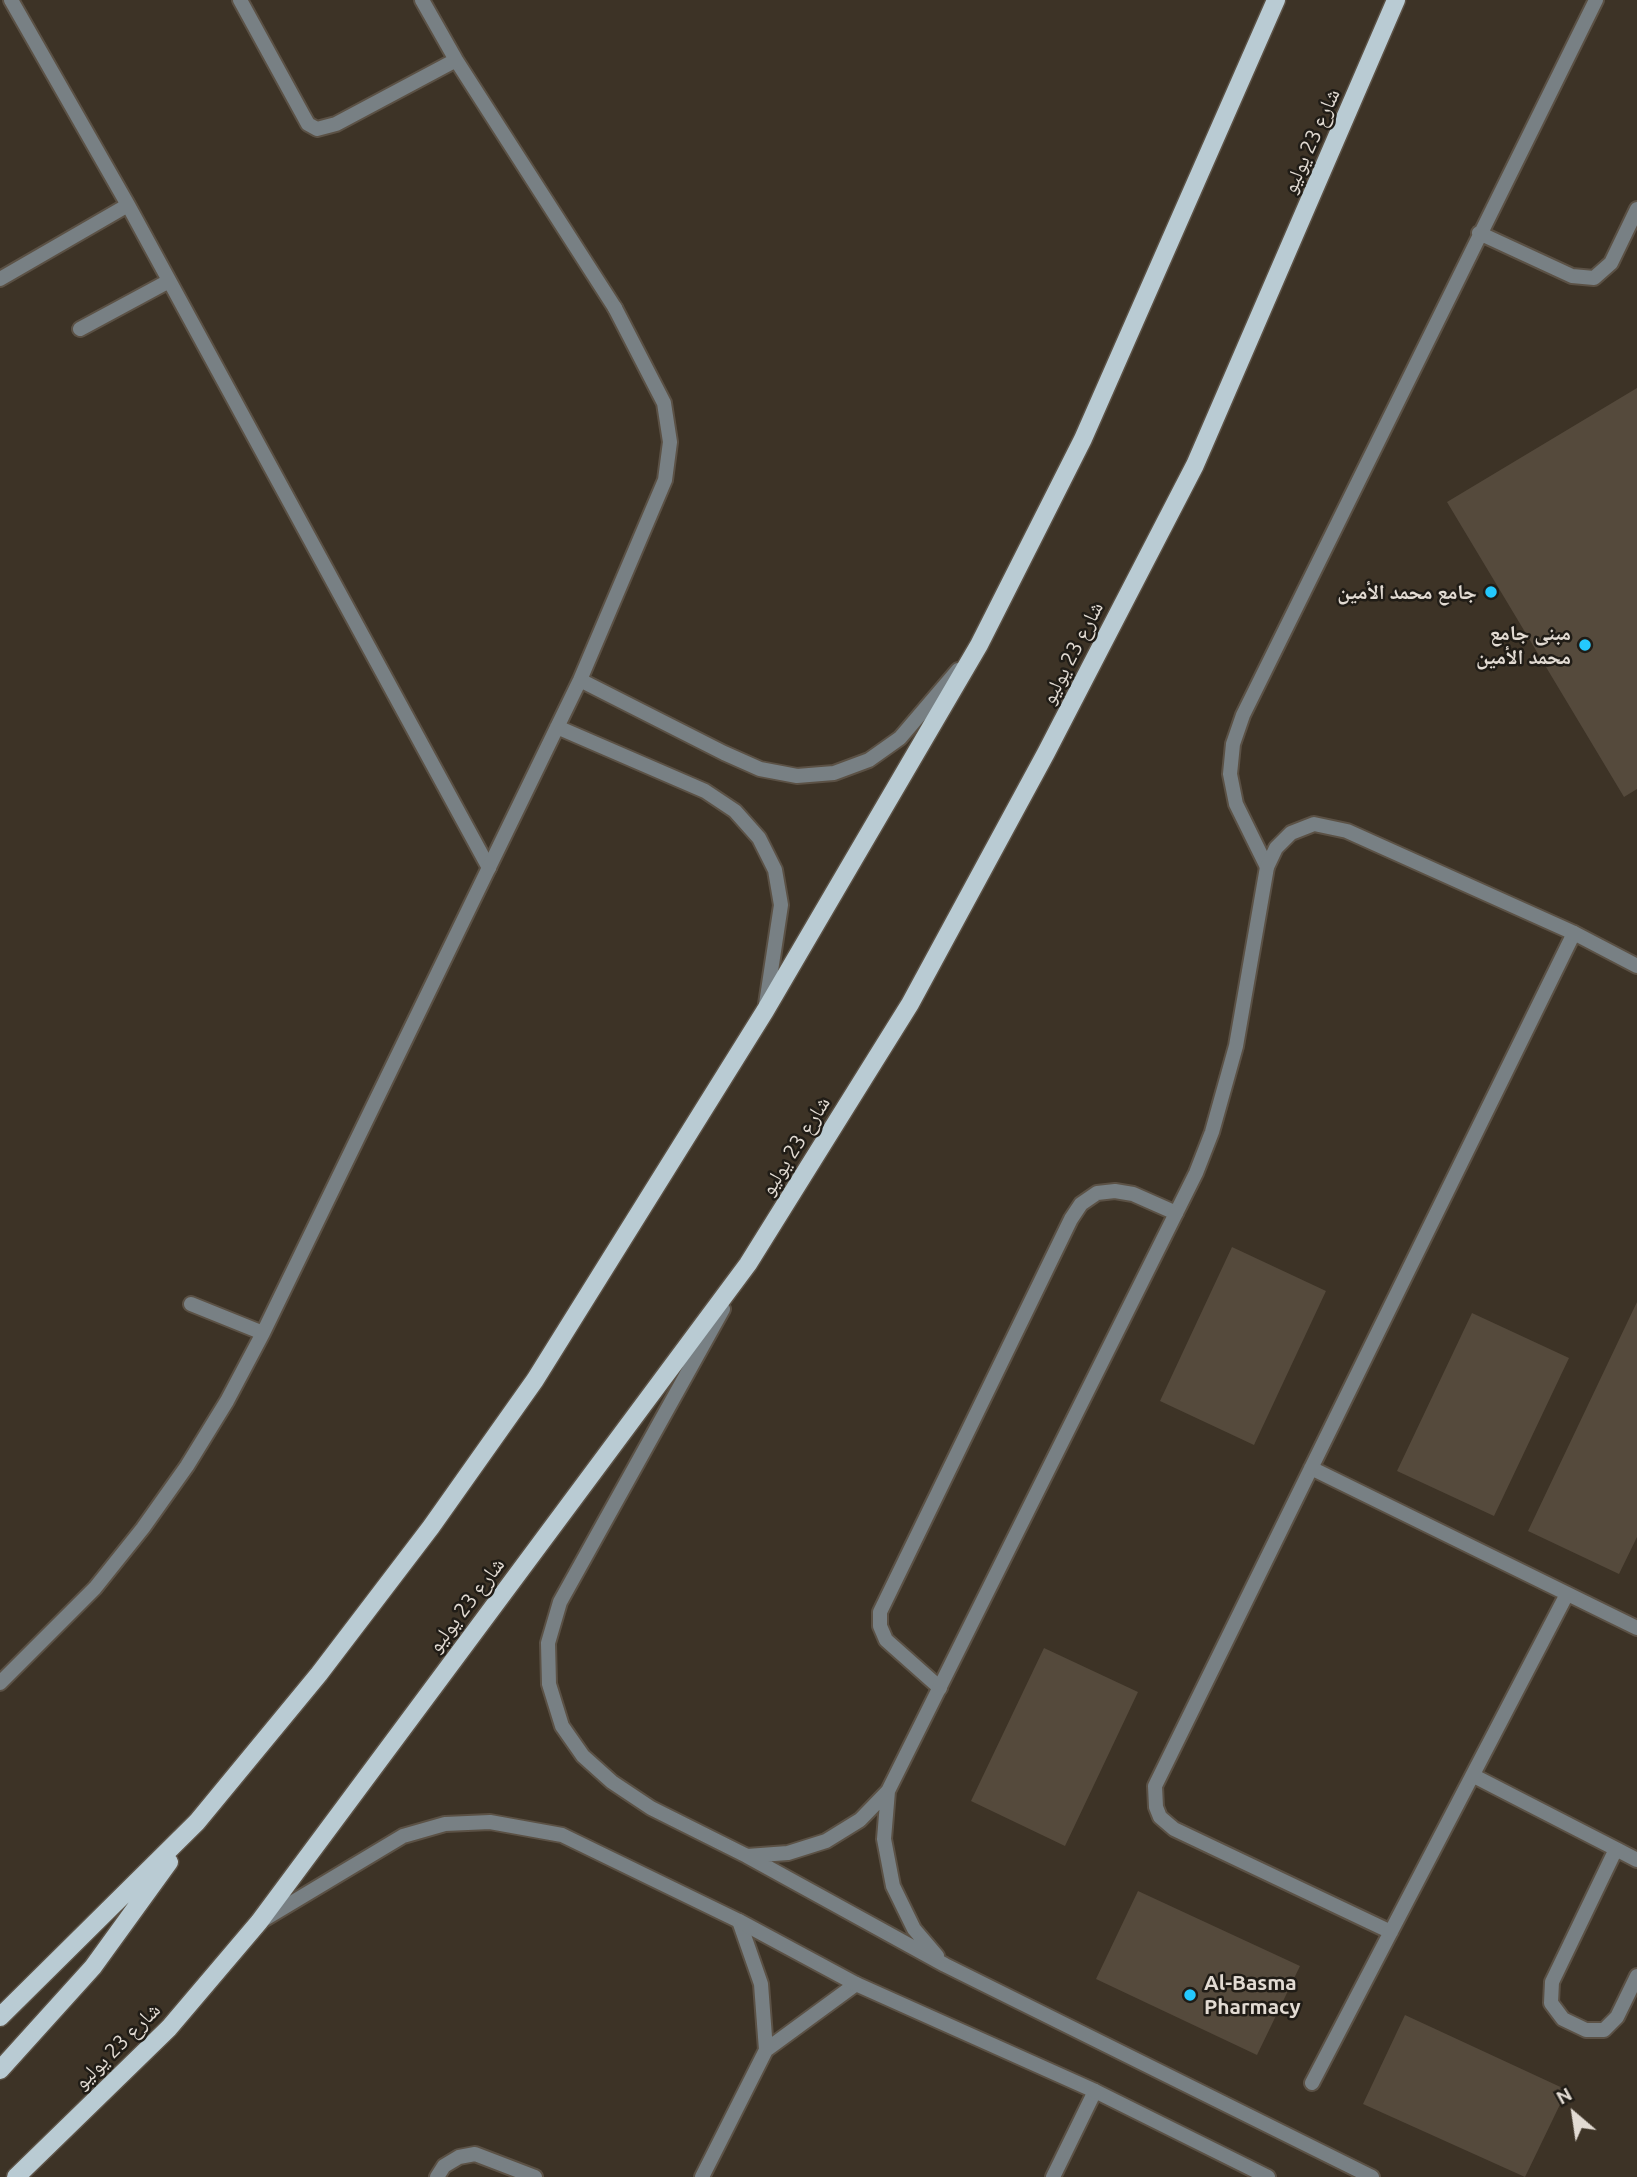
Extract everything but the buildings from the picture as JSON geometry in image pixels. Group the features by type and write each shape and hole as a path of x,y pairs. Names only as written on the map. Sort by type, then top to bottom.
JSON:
{"main road":[{"path":"0,2070 93,1967 197,1822 319,1674 424,1538 535,1380 765,1011 979,645 1083,439 1276,0"},
{"name":"شارع 23 يوليو","path":"16,2177 169,2028 259,1922 748,1264 910,1004 1052,741 1195,465 1396,0"},
{"path":"0,2017 197,1822"}],"street":[{"path":"10,0 128,205 488,868"},
{"path":"240,0 303,115 309,124 317,129 336,124 456,60"},
{"path":"0,1683 95,1588 143,1528 187,1466 262,1333 580,680 665,480 670,442 664,403 615,308 456,60 422,0"},
{"path":"1267,867 1236,804 1230,774 1233,744 1243,715 1596,0"},
{"path":"0,279 128,205"},
{"path":"1479,233 1572,276 1594,278 1611,263 1637,209"},
{"path":"80,329 169,281"},
{"path":"580,680 760,769 797,776 834,773 869,760 900,738 979,645"},
{"path":"557,727 705,791 735,811 759,838 775,870 781,905 765,1011"},
{"path":"747,1856 788,1853 826,1841 860,1820 888,1791 1196,1173 1226,1089 1267,867 1276,848 1291,833 1314,824 1331,826 1574,933 1637,966"},
{"path":"1391,1931 1174,1829 1160,1817 1154,1797 1160,1776 1574,933"},
{"path":"940,1688 886,1640 880,1626 880,1612 1071,1220 1081,1204 1097,1193 1115,1191 1133,1194 1177,1213"},
{"path":"748,1264 560,1602 548,1643 550,1684 562,1726 583,1755 612,1782 651,1808 747,1856 945,1965 1372,2177"},
{"path":"191,1304 262,1333"},
{"path":"1311,1468 1637,1628"},
{"path":"1312,2083 1567,1594"},
{"path":"1474,1776 1637,1860"},
{"path":"888,1791 884,1839 893,1886 914,1928 945,1965"},
{"path":"259,1922 403,1836 446,1824 490,1822 562,1835 739,1921 856,1984 1095,2091 1268,2177"},
{"path":"1616,1849 1552,1982 1551,2003 1563,2019 1586,2030 1604,2030 1617,2017 1637,1976"},
{"path":"739,1921 761,1984 766,2050"},
{"path":"702,2177 766,2050 856,1984"},
{"path":"1053,2177 1095,2091"},
{"path":"437,2177 444,2166 459,2157 475,2154 531,2176"}],"place":[{"name":"جامع محمد الأمين","path":"1491,592"},
{"name":"مبنى جامع محمد الأمين","path":"1585,645"},
{"name":"Al-Basma Pharmacy","path":"1190,1995"}]}
